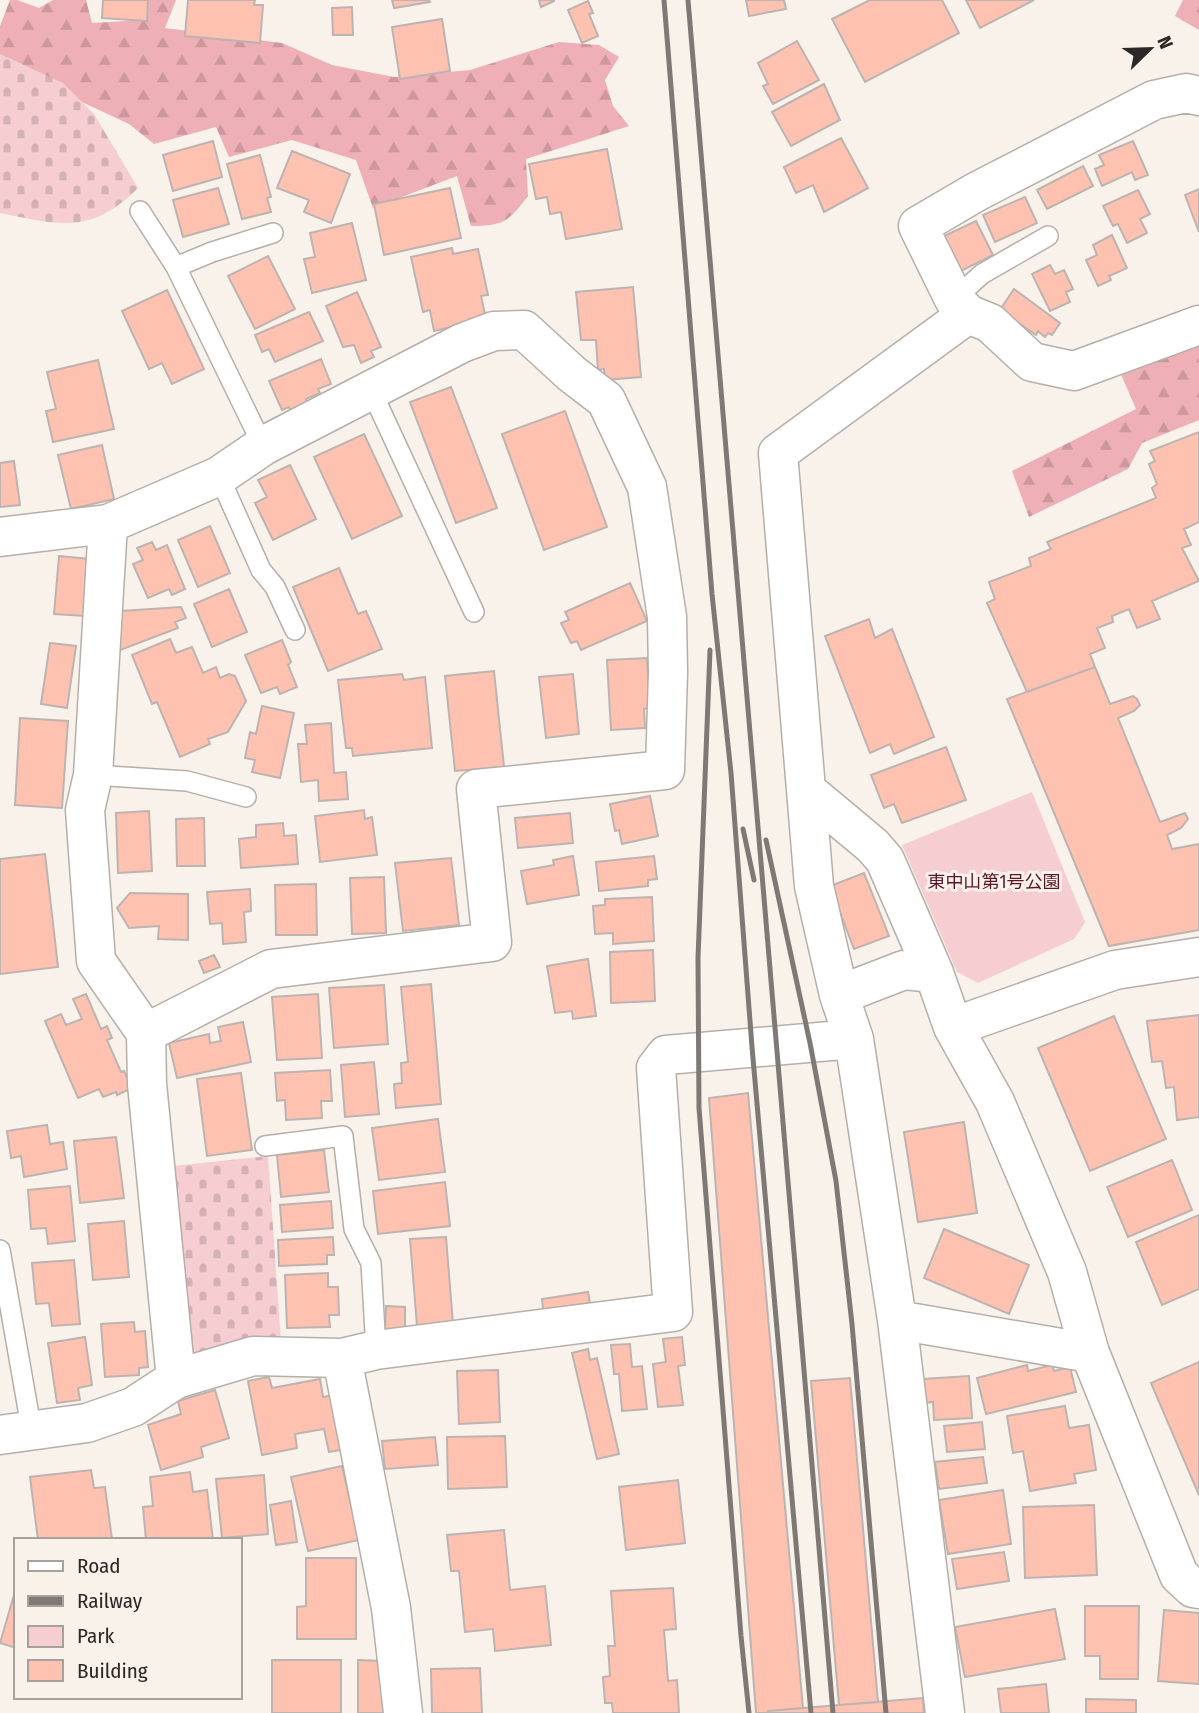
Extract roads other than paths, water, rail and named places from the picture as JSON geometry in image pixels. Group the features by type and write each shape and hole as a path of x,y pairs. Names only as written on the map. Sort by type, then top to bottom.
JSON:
{"street":[{"path":"1199,96 1186,93 1153,100 976,192 918,226 961,306 990,323 1032,362 1074,371 1199,325"},
{"path":"945,1713 897,1321 854,1039 839,995 814,886 778,453 961,306"},
{"path":"0,537 108,524 219,476 263,446 462,343 494,331 524,330 572,374 606,400 647,487 667,617 664,770 476,789 492,942 271,969 146,1033"},
{"path":"108,524 93,775 85,810 96,961 146,1033 150,1111 176,1379"},
{"path":"806,790 873,846 885,860 934,973 953,1027 995,1102 1067,1272 1090,1353 1179,1574 1193,1588 1199,1589"},
{"path":"953,1027 1115,970 1199,957"},
{"path":"839,995 904,970 934,973"},
{"path":"16,1434 87,1423 133,1407 176,1379 253,1356 359,1354 673,1312 656,1068 666,1055 854,1039"},
{"path":"897,1321 1090,1353"},
{"path":"359,1354 403,1713"}],"lane":[{"path":"140,211 176,267 263,446"},
{"path":"176,267 212,252 273,233"},
{"path":"961,306 982,274 1048,236"},
{"path":"370,390 474,612"},
{"path":"219,476 261,570 275,587 295,629"},
{"path":"93,775 187,781 246,797"},
{"path":"265,1146 343,1136 354,1229 371,1263 359,1354"},
{"path":"0,1250 16,1434"}],"railway":[{"path":"664,0 712,594 731,773 752,1047 811,1713"},
{"path":"688,0 833,1713"},
{"path":"710,650 698,958 699,1108 749,1713"},
{"path":"743,829 754,880"},
{"path":"766,840 810,1043 836,1181 852,1324 886,1713"}],"park label":[{"name":"東中山第1号公園","path":"994,882"}]}
